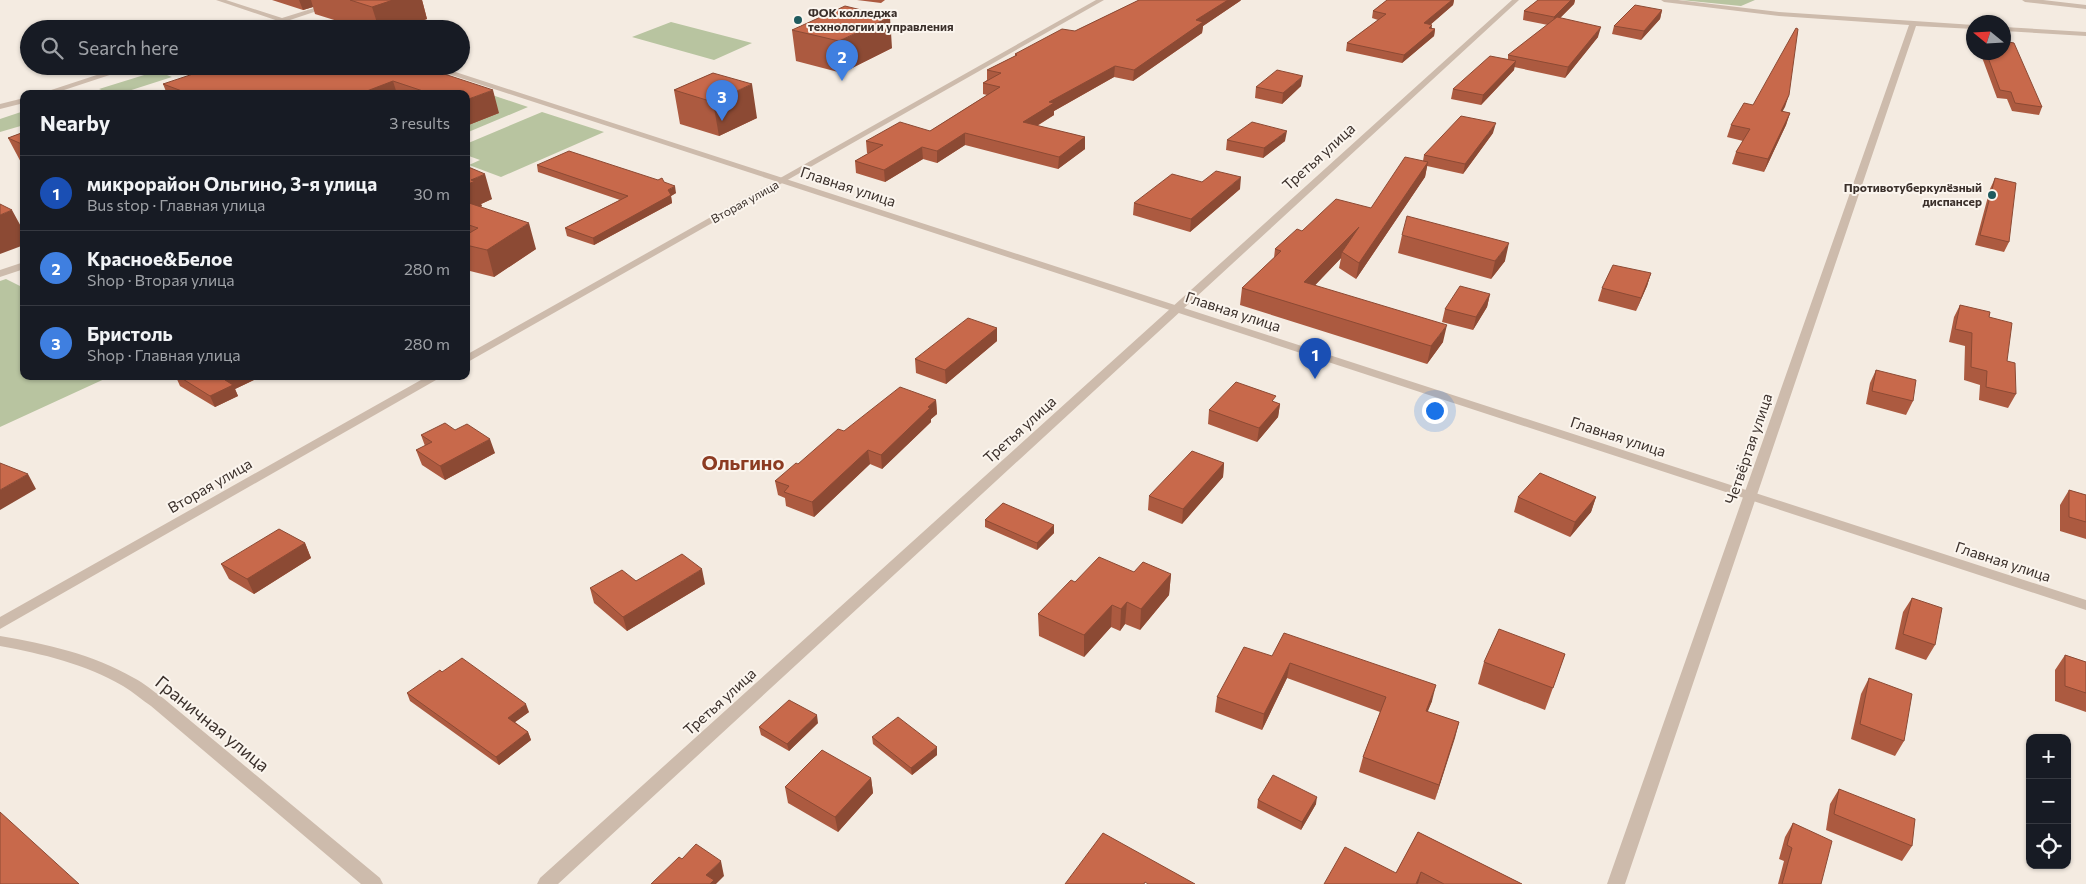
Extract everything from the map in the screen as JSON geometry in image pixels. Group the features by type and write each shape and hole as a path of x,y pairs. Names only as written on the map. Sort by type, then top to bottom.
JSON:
{"street":[{"path":"219,0 283,20 347,0"},
{"name":"Вторая улица","path":"470,358 1101,0"},
{"name":"Третья улица","path":"546,884 1516,0"},
{"path":"1664,0 1712,7 1966,27"},
{"path":"2026,0 2086,7"},
{"name":"Четвёртая улица","path":"1616,884 1913,24"},
{"path":"2011,29 2086,34"},
{"path":"56,90 103,75"},
{"name":"Главная улица","path":"455,75 2086,605"},
{"path":"472,90 486,85"},
{"path":"0,107 20,101"},
{"path":"0,274 20,266"},
{"name":"Вторая улица","path":"0,624 430,380"},
{"name":"Граничная улица","path":"0,641 72,658 102,669 128,682 158,702 374,884"}],"green space":[{"path":"1681,0 1755,0 1741,6"},
{"path":"671,22 752,43 714,60 632,37"},
{"path":"144,75 167,75 172,77 131,90 99,89"},
{"path":"483,92 528,107 470,131 470,96"},
{"path":"20,112 20,126 0,132 0,119"},
{"path":"542,112 604,132 501,177 470,165 480,160 470,156 470,142"},
{"path":"6,279 20,286 20,380 102,380 0,427 0,281"}],"building":[{"path":"350,0 393,0 372,7"},
{"path":"1139,0 1228,0 1196,20 1203,22 1134,70 1115,66 1049,102 1054,103 1023,122 1085,137 1059,157 965,133 937,151 922,147 884,170 855,161 883,145 866,141 900,122 930,131 1000,87 983,83 1001,73 987,70 1017,55 1015,54 1062,29 1075,31"},
{"path":"1387,0 1452,0 1424,23 1432,25 1429,28 1435,29 1404,55 1347,43 1386,14 1373,11"},
{"path":"1538,0 1571,0 1554,17 1524,11"},
{"path":"1635,5 1662,10 1644,31 1614,26"},
{"path":"845,6 890,17 839,41 792,30"},
{"path":"1557,17 1601,27 1568,67 1508,55"},
{"path":"1796,28 1798,29 1789,95 1781,111 1790,113 1768,159 1736,152 1750,129 1731,125 1744,103 1753,105"},
{"path":"2011,42 2014,43 2042,107 2015,103 2011,92 2000,90 1989,60 2011,60"},
{"path":"1490,56 1516,61 1483,95 1453,89"},
{"path":"1277,70 1303,76 1283,93 1256,87"},
{"path":"713,73 752,84 713,102 674,90"},
{"path":"190,75 447,75 493,90 470,99 470,90 420,90 393,81 369,90 179,90 163,84"},
{"path":"1461,116 1496,123 1465,164 1424,155"},
{"path":"1252,122 1287,131 1264,148 1227,140"},
{"path":"20,134 20,143 8,138"},
{"path":"569,151 658,180 662,178 664,182 675,186 668,190 671,195 593,238 565,228 628,196 537,165"},
{"path":"1405,157 1428,162 1359,263 1342,252 1359,227 1304,282 1447,325 1431,346 1242,288 1281,251 1275,249 1297,229 1302,231 1336,199 1371,208"},
{"path":"470,168 485,174 471,180 475,181 470,183"},
{"path":"1216,171 1241,177 1191,219 1134,203 1172,174 1202,182"},
{"path":"1995,178 2016,183 2009,242 1980,235"},
{"path":"470,203 529,223 487,250 470,246 470,233 478,228 470,225"},
{"path":"0,204 12,210 0,215"},
{"path":"1407,216 1509,243 1495,261 1402,235"},
{"path":"1613,265 1651,273 1641,298 1602,288"},
{"path":"1460,286 1490,294 1476,317 1445,309"},
{"path":"1960,305 1990,312 1989,317 2012,323 2007,361 2015,363 2016,394 1986,387 1987,371 1971,367 1972,333 1955,329"},
{"path":"968,318 997,328 945,370 915,359"},
{"path":"1876,370 1916,380 1913,401 1872,391"},
{"path":"184,380 225,380 233,385 210,396"},
{"path":"1236,382 1276,396 1272,401 1280,404 1259,428 1209,410"},
{"path":"900,387 936,400 881,455 868,450 812,502 784,492 789,486 775,481 796,463 798,464 838,429 844,431"},
{"path":"445,423 455,430 467,424 490,439 440,466 416,450 432,442 421,435"},
{"path":"1192,451 1224,463 1183,509 1149,496"},
{"path":"0,463 28,474 0,490"},
{"path":"1540,473 1596,497 1575,522 1518,497"},
{"path":"2069,490 2086,495 2086,522 2069,517"},
{"path":"1003,503 1054,525 1037,543 985,520"},
{"path":"279,529 305,543 247,579 221,564"},
{"path":"682,554 702,569 623,617 590,588 622,570 636,581"},
{"path":"1099,557 1134,572 1143,562 1171,574 1141,609 1127,602 1121,609 1112,605 1084,635 1038,614 1071,580 1075,582"},
{"path":"1912,598 1942,608 1935,645 1903,634"},
{"path":"1499,629 1565,654 1553,688 1484,662"},
{"path":"1284,633 1436,685 1426,711 1459,722 1439,785 1363,757 1386,697 1290,663 1264,714 1217,697 1244,647 1272,656"},
{"path":"2065,655 2086,662 2086,693 2065,686"},
{"path":"462,658 526,704 508,718 528,732 496,757 407,693 440,670 442,672"},
{"path":"1869,678 1912,694 1904,741 1860,724"},
{"path":"789,700 817,715 787,744 759,727"},
{"path":"898,717 937,747 911,768 872,737"},
{"path":"822,750 871,778 835,817 785,787"},
{"path":"1273,775 1317,797 1302,822 1258,800"},
{"path":"1839,789 1915,819 1912,846 1834,814"},
{"path":"0,812 79,884 0,884"},
{"path":"1793,823 1832,841 1821,884 1782,884 1792,848 1787,845"},
{"path":"1418,832 1522,884 1444,884 1421,872 1416,884 1324,884 1345,847 1396,873"},
{"path":"1103,833 1195,884 1148,884 1145,882 1144,884 1065,884"},
{"path":"696,844 721,861 706,875 714,880 710,884 651,884 679,857 682,859"}],"place":[{"name":"ФОК колледжа технологии и управления","path":"798,20"},
{"name":"Красное&Белое","path":"842,81"},
{"name":"Бристоль","path":"722,121"},
{"name":"Противотуберкулёзный диспансер","path":"1992,195"},
{"name":"микрорайон Ольгино, 3-я улица","path":"1315,379"}],"district":[{"name":"Ольгино","path":"743,463"}]}
